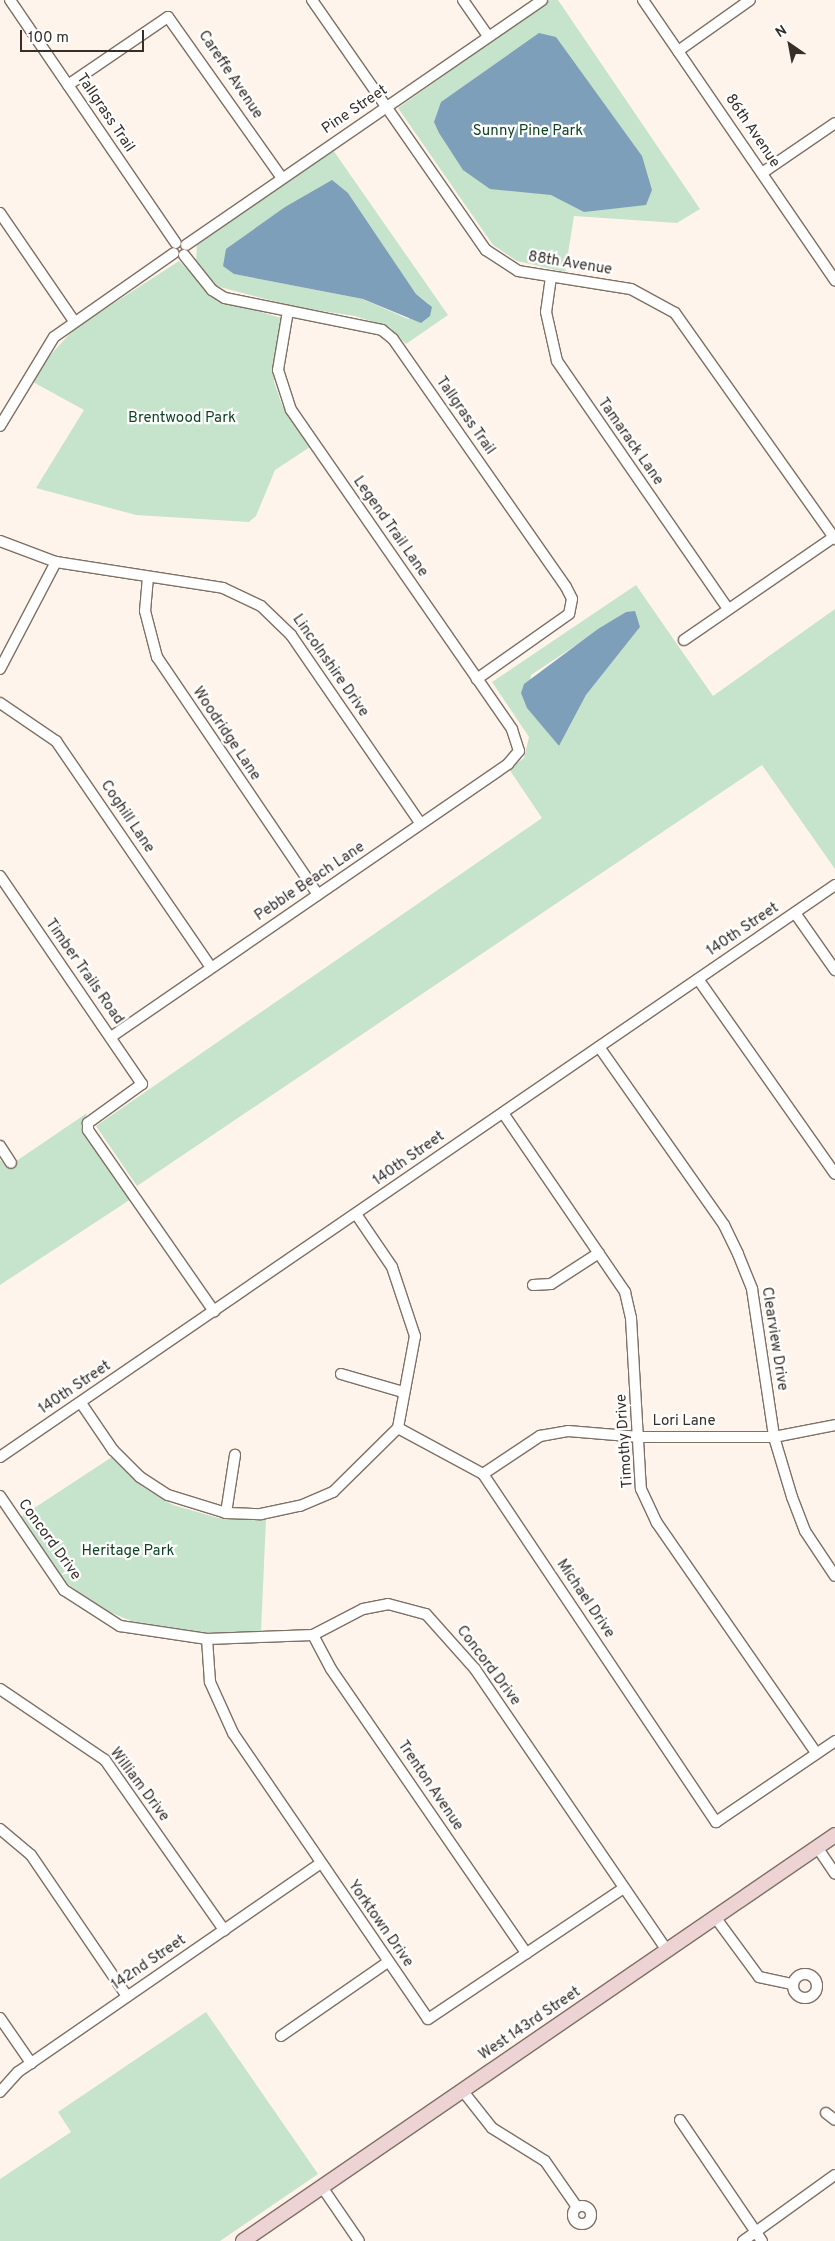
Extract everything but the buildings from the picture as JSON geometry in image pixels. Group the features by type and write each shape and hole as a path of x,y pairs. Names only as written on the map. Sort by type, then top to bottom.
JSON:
{"main road":[{"name":"West 143rd Street","path":"243,2241 835,1835"}],"street":[{"name":"Tallgrass Trail","path":"10,0 180,249 212,290 225,298 382,330 393,339 569,592 572,606 562,621 477,679"},
{"name":"88th Avenue","path":"312,0 486,250 518,271 551,278 631,289 675,313 834,538"},
{"path":"463,0 488,36"},
{"name":"Pine Street","path":"0,426 4,409 40,356 74,321 542,0"},
{"name":"86th Avenue","path":"643,0 833,274"},
{"path":"678,50 750,0"},
{"name":"Careffe Avenue","path":"68,86 168,17 282,178"},
{"path":"762,173 835,123"},
{"path":"0,213 74,321"},
{"name":"Tamarack Lane","path":"551,278 546,312 557,361 728,609"},
{"name":"Legend Trail Lane","path":"288,311 278,370 288,404 477,679 520,746"},
{"path":"684,640 834,538"},
{"name":"Lincolnshire Drive","path":"0,540 56,562 223,588 276,617 421,824"},
{"path":"0,669 56,562"},
{"name":"Woodridge Lane","path":"148,577 145,611 157,657 318,895"},
{"name":"Coghill Lane","path":"0,703 56,741 211,967"},
{"name":"Pebble Beach Lane","path":"110,1037 508,764 520,746"},
{"name":"Timber Trails Road","path":"0,876 142,1084 88,1123 88,1130 214,1311"},
{"name":"140th Street","path":"0,1457 835,886"},
{"path":"795,913 835,970"},
{"path":"698,979 835,1174"},
{"name":"Clearview Drive","path":"599,1047 724,1225 738,1254 752,1289 774,1437 805,1531 835,1576"},
{"name":"Timothy Drive","path":"503,1113 625,1292 632,1318 640,1437 641,1489 657,1523 816,1753"},
{"path":"0,1146 12,1163"},
{"path":"81,1403 113,1450 140,1477 168,1495 226,1513 261,1514 300,1506 333,1492 398,1428 403,1392 415,1336 400,1283 356,1214"},
{"path":"533,1286 552,1284 599,1253"},
{"path":"341,1374 403,1392"},
{"name":"Lori Lane","path":"483,1474 540,1436 568,1431 640,1437 774,1437 835,1425"},
{"name":"Michael Drive","path":"398,1428 483,1474 716,1822 816,1753"},
{"path":"226,1513 235,1455"},
{"name":"Concord Drive","path":"0,1496 64,1590 93,1612 120,1626 207,1639 313,1635 363,1609 388,1604 412,1608 436,1622 476,1669 622,1889 667,1950"},
{"name":"Trenton Avenue","path":"313,1635 331,1669 526,1952"},
{"name":"Yorktown Drive","path":"207,1639 210,1682 219,1709 320,1864 428,2020 526,1952 622,1889"},
{"name":"William Drive","path":"0,1688 105,1760 224,1930"},
{"path":"816,1753 835,1740"},
{"path":"0,1829 31,1855 127,1996"},
{"path":"817,1847 835,1874"},
{"name":"142nd Street","path":"0,2092 31,2062 320,1864"},
{"path":"715,1917 759,1977 792,1984"},
{"path":"282,2036 388,1962"},
{"path":"0,2018 31,2062"},
{"path":"462,2090 492,2128 544,2161 577,2207"},
{"path":"826,2113 835,2120"},
{"path":"680,2120 759,2237"},
{"path":"743,2241 759,2237 835,2174"},
{"path":"322,2187 359,2241"}],"green space":[{"name":"Sunny Pine Park","path":"550,0 558,0 700,209 677,223 574,216 565,272 517,261 493,245 398,108"},
{"path":"333,150 448,315 406,344 389,327 355,316 296,307 216,286 196,263 197,243","holes":["348,193 416,294 429,304 408,319 363,299 234,274 264,223 285,207"]},
{"name":"Brentwood Park","path":"179,261 217,299 281,318 274,382 282,405 310,447 275,470 256,516 249,522 136,515 36,488 84,410 33,382 45,361 74,329"},
{"path":"636,585 713,696 835,609 835,869 762,765 137,1186 96,1126 542,818 509,769 524,758 529,737 492,682","holes":["626,612 640,627 586,695 559,746 528,708 531,675"]},
{"path":"87,1113 82,1128 131,1199 0,1285 0,1160 9,1166"},
{"name":"Heritage Park","path":"112,1457 143,1487 173,1505 218,1518 266,1519 261,1631 208,1633 134,1622 97,1607 64,1581 19,1518"},
{"path":"206,2012 318,2174 220,2241 0,2241 0,2179 71,2132 58,2112"}],"water":[{"path":"539,33 556,37 642,156 652,190 646,205 584,212 551,195 490,189 463,170 439,133 434,122 441,102"},
{"path":"332,180 348,193 416,294 432,307 430,316 421,323 363,299 234,274 223,266 226,249 285,207"},
{"path":"635,611 640,627 586,695 559,746 527,708 521,693 524,684 598,629 626,612"}]}
